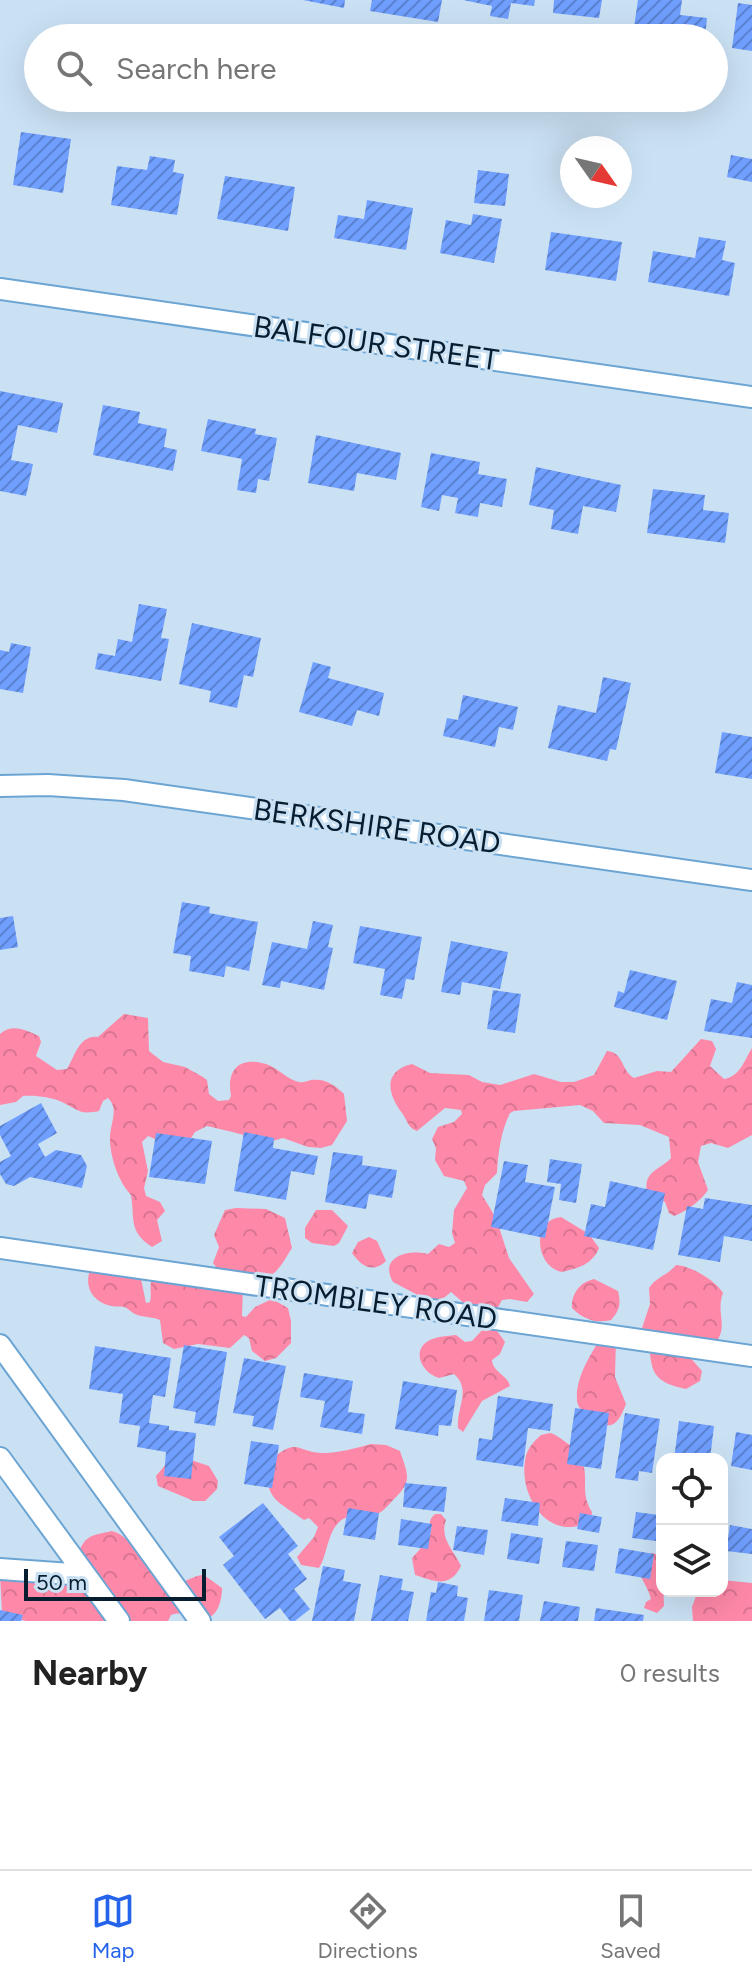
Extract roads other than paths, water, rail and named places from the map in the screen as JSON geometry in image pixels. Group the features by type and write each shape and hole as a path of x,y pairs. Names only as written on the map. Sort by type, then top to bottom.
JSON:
{"street":[{"name":"BALFOUR STREET","path":"0,289 752,397"},
{"name":"BERKSHIRE ROAD","path":"0,786 48,785 124,790 752,880"},
{"name":"TROMBLEY ROAD","path":"0,1248 752,1356"},
{"path":"0,1345 200,1621"},
{"path":"0,1458 119,1621"},
{"path":"0,1569 85,1575"}]}
